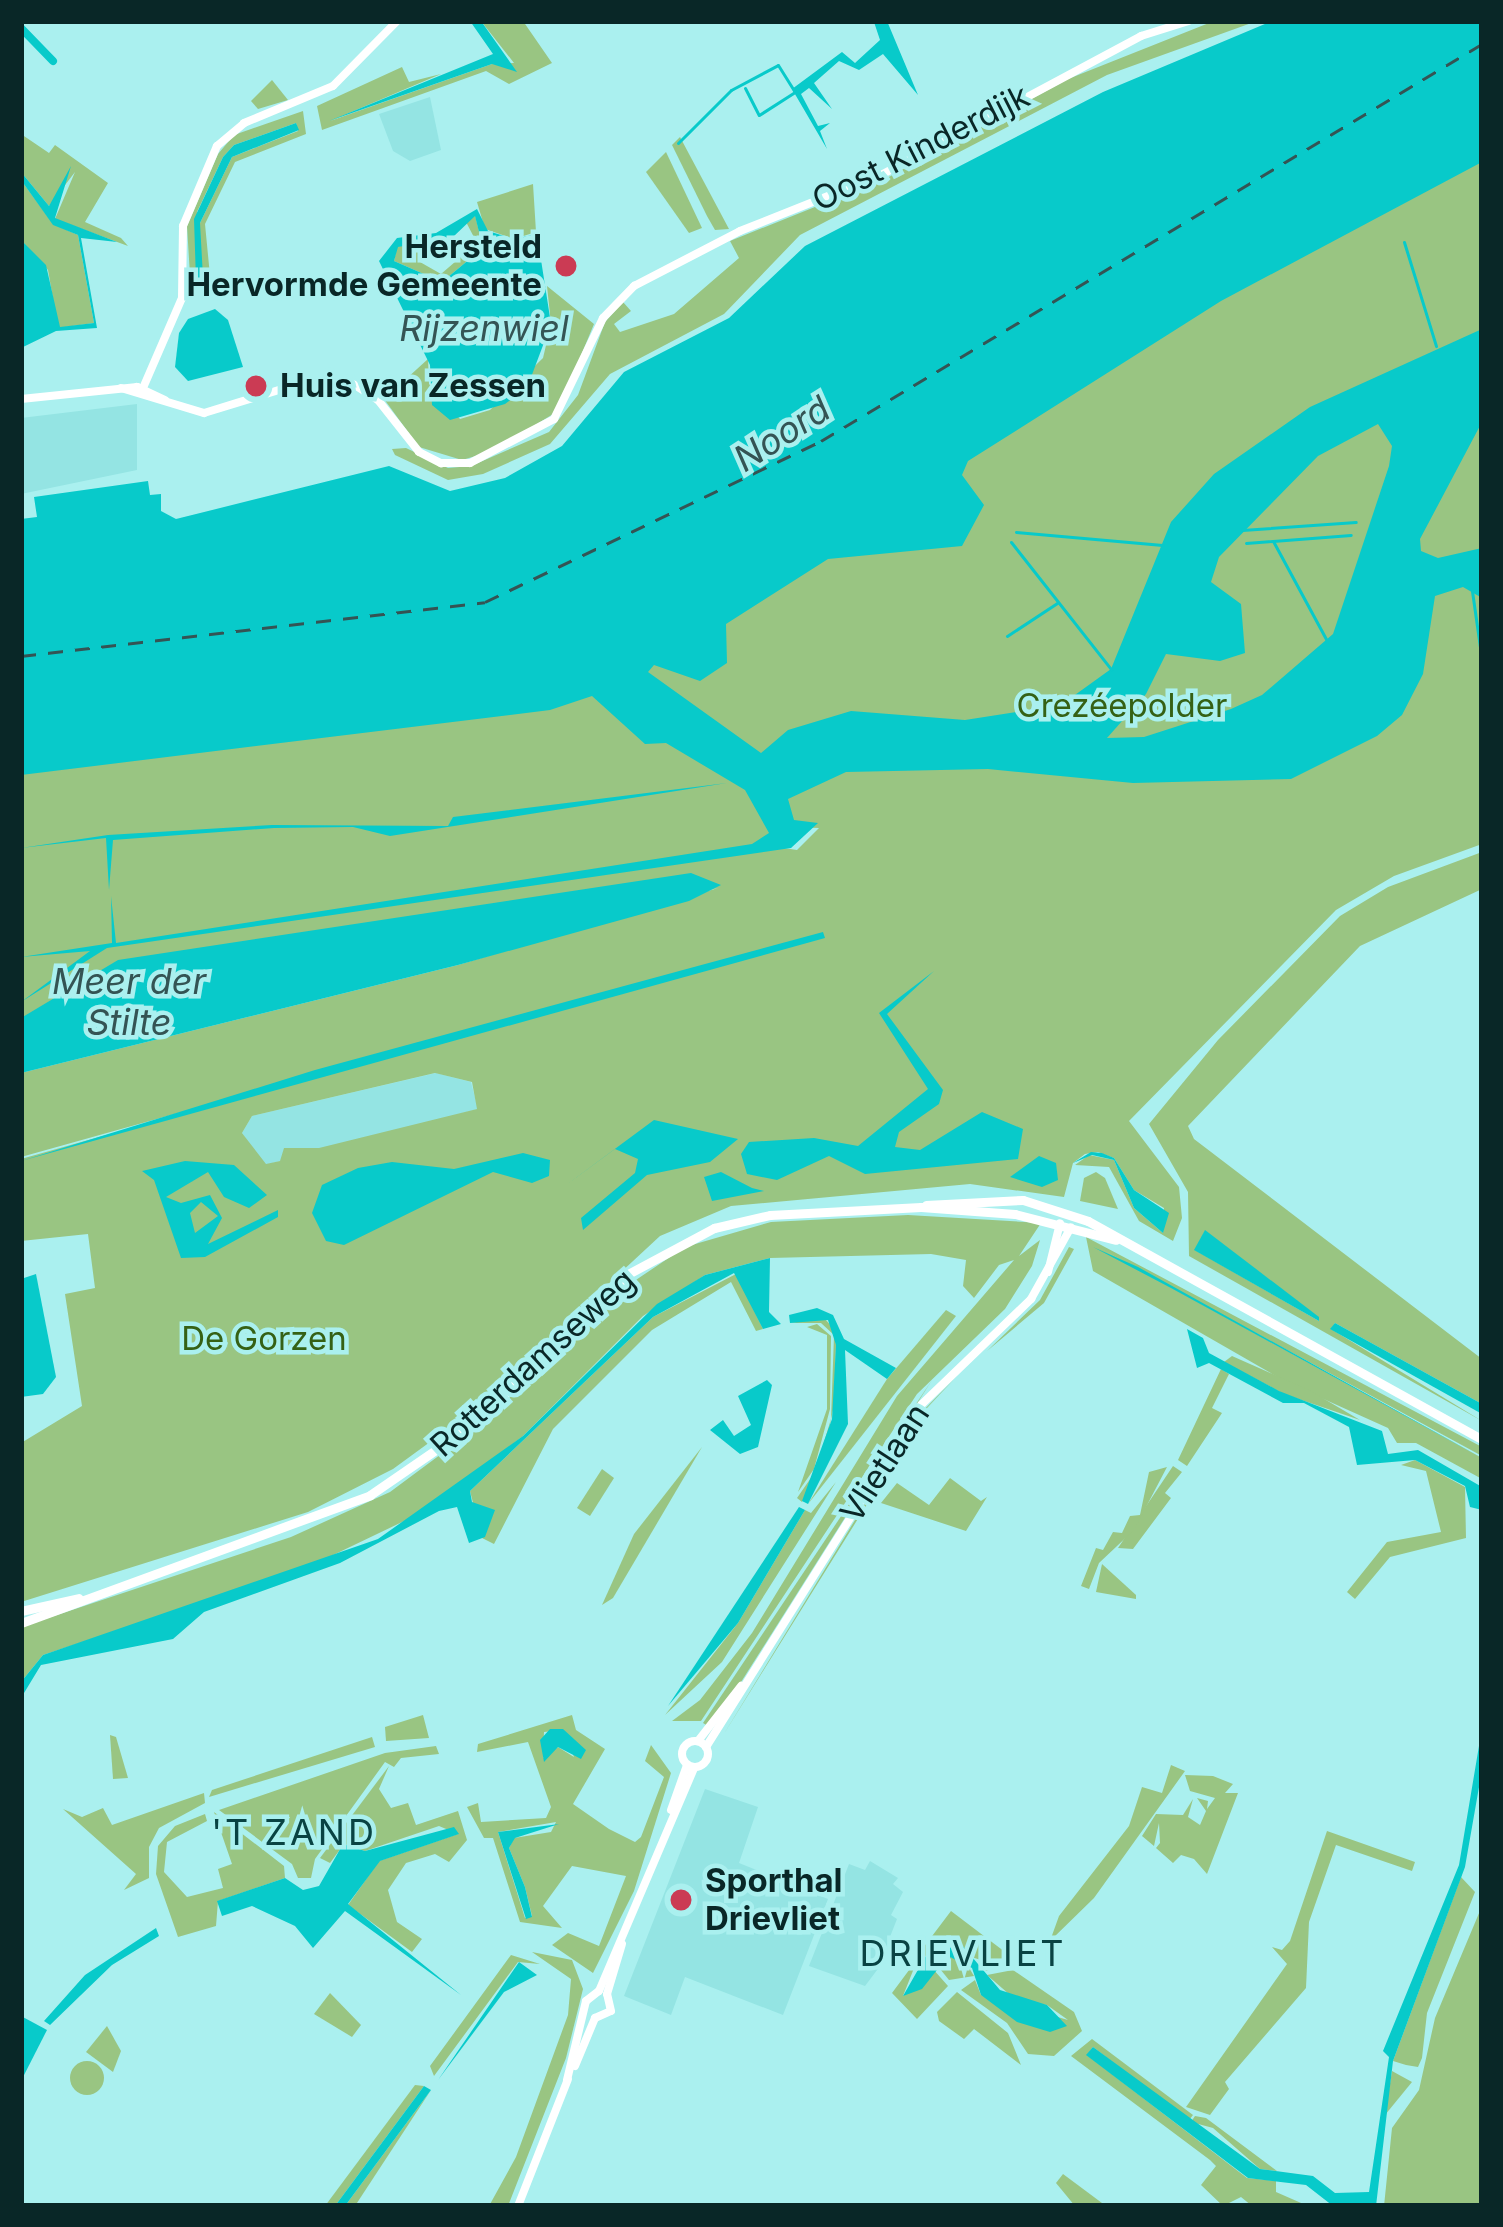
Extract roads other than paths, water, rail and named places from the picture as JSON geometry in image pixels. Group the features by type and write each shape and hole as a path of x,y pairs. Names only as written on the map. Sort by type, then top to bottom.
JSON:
{"main road":[{"name":"Rotterdamseweg","path":"21,1623 289,1531 393,1482 472,1425 628,1274 694,1234 770,1215 921,1207 1067,1219 1116,1240 1482,1439"},
{"name":"Rotterdamseweg","path":"21,1611 90,1596"}],"street":[{"path":"21,399 121,388 145,391 185,288 183,226 211,156 244,123 305,102 333,86 397,21"},
{"name":"Oost Kinderdijk","path":"145,391 168,403 218,413 311,380 350,382 378,400 412,448 460,465 512,447 554,419 600,322 634,286 714,243 866,182 1118,48 1189,21"},
{"name":"Vlietlaan","path":"702,1744 921,1405 1048,1274 1067,1219"},
{"path":"592,2016 611,2011 603,1993 690,1766 683,1748 702,1744 707,1760 690,1766"},
{"path":"518,2206 592,2016 587,1998 603,1993"}],"water":[{"path":"470,21 481,21 517,72 492,64 329,121 493,54"},
{"path":"887,21 918,95 883,54 859,70 839,61 814,83 832,109 809,88 801,94 818,126 830,123 820,131 827,149 792,89 842,52 855,63 880,40 874,22"},
{"name":"Noord","path":"1272,21 1482,21 1482,162 1221,301 968,461 962,475 984,505 962,546 828,559 726,624 727,663 700,681 654,665 648,672 761,753 788,730 851,711 965,720 1061,705 1111,669 1171,522 1214,474 1310,407 1482,329 1482,422 1420,539 1421,551 1438,558 1482,548 1482,598 1463,587 1435,596 1423,674 1402,715 1377,736 1291,779 1133,783 988,769 846,772 788,799 794,820 818,823 791,848 107,948 21,1002 90,951 21,957 112,943 111,896 116,943 752,844 769,833 745,790 666,743 645,744 592,696 550,710 21,775 21,519 37,517 34,497 148,481 150,495 161,494 161,511 176,519 389,466 450,491 505,478 562,446 624,372 729,318 805,246 1103,92","holes":["1378,424 1392,446 1333,634 1262,695 1144,737 1107,738 1146,694 1166,654 1220,661 1245,653 1241,604 1211,582 1219,557 1318,456"]},
{"path":"296,123 299,130 232,157 200,223 203,277 196,280 194,219 223,157 234,145"},
{"path":"71,166 55,218 117,242 81,238 97,328 56,331 21,348 21,240 46,265 60,327 94,323 78,235 53,225 21,180 21,172 49,206"},
{"name":"Rijzenwiel","path":"477,209 488,231 514,239 537,234 551,324 527,388 505,404 450,420 432,405 430,365 379,261 397,238 436,233","holes":["475,216 483,248 442,282 394,261 398,247 453,237"]},
{"path":"215,309 228,320 243,367 188,381 175,367 179,333 188,319"},
{"path":"727,783 390,836 353,827 274,828 113,840 109,890 106,838 21,848 108,835 272,825 448,826 453,817"},
{"name":"Meer der Stilte","path":"691,873 721,885 689,901 458,965 21,1073 21,1018 118,960"},
{"path":"823,932 825,938 21,1161 315,1070"},
{"path":"934,971 887,1014 943,1090 939,1104 899,1132 895,1147 920,1150 982,1112 1023,1129 1018,1159 865,1174 829,1156 777,1180 747,1174 741,1154 749,1142 814,1138 858,1146 928,1089 879,1013"},
{"path":"654,1120 738,1139 710,1162 647,1175 583,1230 581,1218 635,1173 638,1159 615,1149 558,1191"},
{"path":"1091,1152 1114,1158 1134,1190 1169,1213 1163,1233 1134,1208 1114,1160 1092,1155 1073,1163"},
{"path":"523,1153 550,1160 549,1176 532,1183 493,1172 344,1245 326,1241 312,1213 322,1185 358,1168 392,1162 454,1169"},
{"path":"1039,1156 1056,1163 1058,1180 1042,1187 1010,1177"},
{"path":"185,1161 234,1165 267,1195 249,1208 224,1197 208,1172 166,1197 181,1203 210,1195 222,1218 208,1244 278,1210 278,1217 205,1257 181,1258 154,1180 142,1171","holes":["201,1202 218,1216 195,1233 190,1213"]},
{"path":"721,1172 764,1191 712,1201 704,1177"},
{"path":"1205,1230 1319,1317 1319,1321 1194,1250"},
{"path":"1093,1247 1138,1267 1482,1458 1171,1288"},
{"path":"770,1258 769,1312 781,1324 763,1329 734,1273 653,1317 470,1491 472,1502 495,1510 485,1537 469,1543 457,1507 439,1511 340,1563 204,1612 173,1639 41,1665 21,1698 21,1682 43,1655 378,1539 523,1436 657,1304 705,1275"},
{"path":"36,1274 56,1377 43,1394 21,1397 21,1279"},
{"path":"817,1308 833,1315 844,1339 896,1368 887,1379 845,1350 848,1424 808,1504 802,1501 832,1419 836,1345 828,1320 790,1323 789,1315"},
{"path":"1335,1323 1482,1404 1482,1414 1330,1329"},
{"path":"1187,1329 1203,1338 1209,1353 1279,1391 1382,1431 1388,1454 1418,1450 1482,1487 1482,1510 1470,1507 1465,1486 1415,1460 1357,1465 1349,1427 1304,1403 1283,1403 1209,1363 1197,1368"},
{"path":"767,1380 772,1385 758,1447 740,1454 710,1430 723,1420 734,1436 751,1425 738,1396"},
{"path":"799,1507 805,1510 738,1623 668,1706"},
{"path":"1482,1728 1482,1770 1465,1867 1393,2061 1376,2206 1333,2206 1306,2185 1248,2178 1086,2055 1093,2047 1260,2169 1313,2176 1335,2193 1369,2192 1389,2057 1383,2051 1459,1865"},
{"path":"550,1729 563,1729 586,1750 581,1759 558,1747 544,1762 540,1740"},
{"path":"559,1824 515,1838 509,1848 525,1887 532,1917 526,1919 498,1832"},
{"path":"454,1827 459,1834 380,1861 348,1904 461,1995 345,1911 313,1948 295,1926 252,1906 222,1916 217,1901 285,1878 303,1890 319,1886 343,1844 365,1851"},
{"path":"156,1928 159,1936 112,1965 50,2025 44,2021 85,1975"},
{"path":"956,1938 1000,1990 1047,2005 1067,2026 1050,2032 1017,2022 981,1995 972,1968 948,1956 922,1989 903,1996 935,1940"},
{"path":"519,1962 537,1975 504,1992 438,2080"},
{"path":"21,2016 47,2030 21,2081"},
{"path":"424,2086 431,2090 345,2206 335,2206"}],"waterway":[{"path":"21,28 53,61"},
{"path":"678,143 731,90 778,65 794,91"},
{"path":"745,88 759,115 795,92"},
{"path":"1404,242 1436,346"},
{"path":"1242,530 1356,522"},
{"path":"1016,532 1162,545"},
{"path":"1246,543 1351,535"},
{"path":"1273,541 1327,641"},
{"path":"1011,542 1111,669"},
{"path":"1472,591 1482,661"},
{"path":"1007,636 1057,603"}],"place":[{"name":"Hersteld Hervormde Gemeente","path":"566,266"},
{"name":"Huis van Zessen","path":"256,386"},
{"name":"Sporthal Drievliet","path":"681,1900"}],"district":[{"name":"'T ZAND","path":"294,1833"},
{"name":"DRIEVLIET","path":"963,1954"}],"park label":[{"name":"Crezéepolder","path":"1122,706"},
{"name":"De Gorzen","path":"264,1339"}]}
